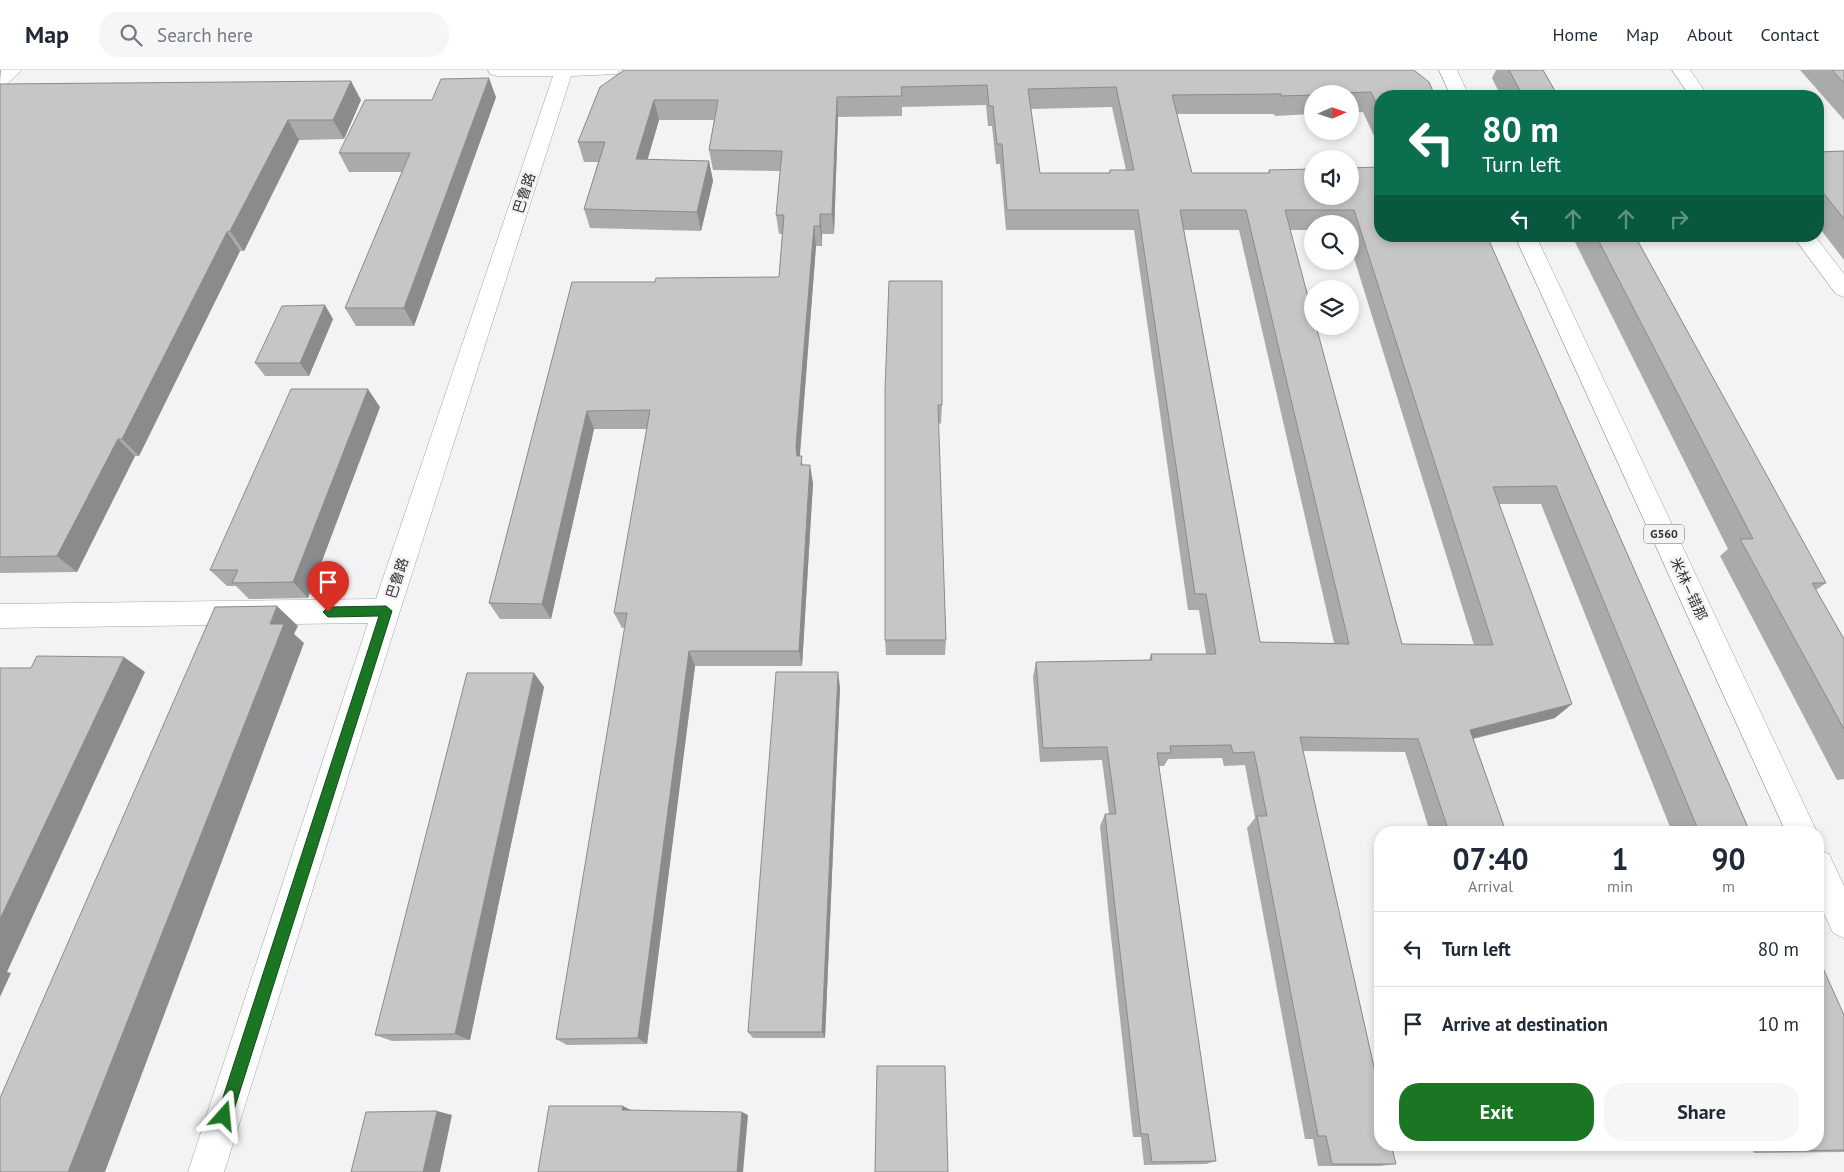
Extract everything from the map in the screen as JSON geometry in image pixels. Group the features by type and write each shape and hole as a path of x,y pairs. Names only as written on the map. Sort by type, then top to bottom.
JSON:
{"main road":[{"path":"0,80 14,70"},
{"path":"497,70 610,70"},
{"name":"巴鲁路","path":"206,1172 386,611 564,70"},
{"path":"1448,70 1457,90"},
{"path":"1681,70 1695,90"},
{"name":"米林—错那","path":"1528,242 1799,826"},
{"path":"1808,242 1844,289"},
{"path":"0,616 386,611"},
{"path":"1824,878 1844,922"}],"building":[{"path":"623,70 1415,71 1429,82 1432,90 1374,90 1374,98 1371,92 1359,92 1359,85 1304,85 1304,95 1172,95 1192,173 1270,173 1269,170 1304,169 1304,205 1359,205 1359,168 1374,167 1374,242 1490,242 1747,826 1697,826 1556,486 1493,487 1572,704 1470,730 1504,826 1447,826 1418,739 1300,737 1374,1067 1374,1151 1393,1151 1396,1164 1332,1164 1326,1136 1318,1136 1257,816 1267,816 1254,752 1233,753 1231,745 1170,746 1171,753 1157,753 1216,1161 1152,1162 1148,1134 1141,1134 1115,908 1105,814 1116,814 1107,747 1043,748 1036,662 1152,660 1151,654 1216,654 1206,594 1195,594 1138,210 1007,210 1002,144 997,144 993,106 989,106 987,85 901,87 902,96 837,97 832,214 820,214 820,226 814,226 796,446 797,456 802,456 801,465 810,465 799,651 689,651 638,1038 556,1039 627,613 614,613 650,410 587,411 542,604 489,603 572,282 655,282 656,278 779,277 784,215 776,215 782,151 709,150 718,100 654,100 636,159 709,161 697,212 584,209 605,142 578,142 600,87","holes":["1116,87 1134,170 1110,170 1110,173 1040,173 1028,89","1180,210 1246,210 1349,644 1260,642","1285,210 1354,210 1356,215 1359,215 1359,226 1493,645 1402,644 1318,335 1304,335 1304,282"]},
{"path":"1509,70 1543,70 1555,90 1520,90"},
{"path":"1832,70 1844,70 1844,83"},
{"path":"489,78 404,308 345,308 410,153 339,153 365,100 432,100 441,79"},
{"path":"351,81 333,120 288,120 230,231 227,232 122,439 118,439 57,556 0,557 0,84"},
{"path":"1844,151 1844,219 1824,194 1824,152"},
{"path":"1599,242 1638,242 1826,583 1812,583 1844,639 1844,729 1740,539 1753,539"},
{"path":"889,281 942,281 942,405 938,405 946,640 885,640 885,390"},
{"path":"325,305 300,363 255,363 282,306"},
{"path":"291,389 368,389 293,582 232,583 238,570 210,570"},
{"path":"277,606 270,624 284,624 68,1172 0,1172 0,1098 215,607"},
{"path":"37,656 124,657 0,919 0,668 31,668"},
{"path":"776,672 838,672 822,1032 748,1032"},
{"path":"467,673 534,673 455,1034 375,1035"},
{"path":"1824,970 1844,1015 1844,1150 1824,1150"},
{"path":"877,1066 945,1066 948,1172 875,1172"},
{"path":"549,1106 623,1106 622,1110 742,1112 737,1172 538,1172"},
{"path":"437,1111 423,1172 351,1172 366,1112"}],"route":[{"path":"224,1116 386,611 328,612"}]}
